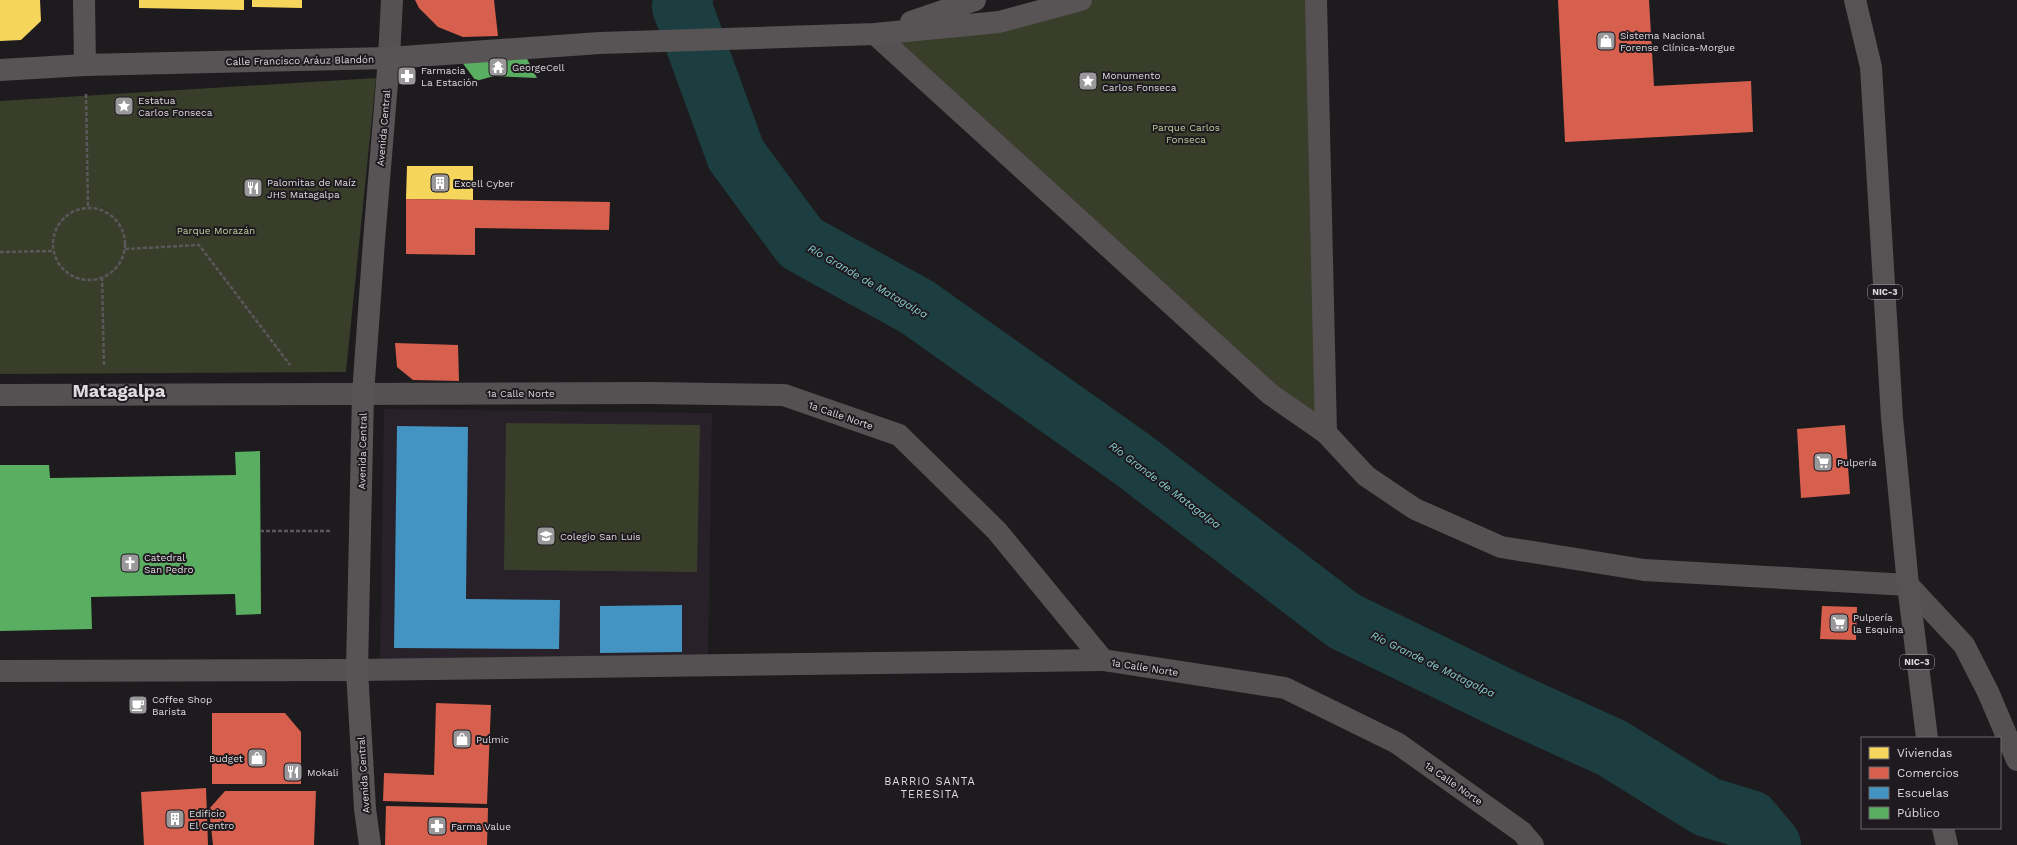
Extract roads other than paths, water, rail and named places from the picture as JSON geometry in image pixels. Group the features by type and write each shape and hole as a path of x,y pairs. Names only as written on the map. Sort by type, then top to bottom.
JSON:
{"main road":[{"name":"NIC-3","path":"1855,0 1871,67 1892,418 1908,585 1927,737"},
{"path":"1943,829 1946,845"}],"street":[{"path":"84,0 85,65"},
{"path":"389,58 392,0"},
{"path":"875,34 975,0"},
{"path":"875,34 1000,22 1080,0"},
{"path":"1316,0 1326,433"},
{"path":"875,34 1270,394 1326,433 1366,476 1415,508 1501,548 1644,570 1908,585 1964,645 1988,692 2017,760"},
{"name":"Calle Francisco Aráuz Blandón","path":"0,70 85,65 389,58 600,43 791,38 875,34"},
{"name":"Avenida Central","path":"370,845 364,809 357,670 363,394 389,58"},
{"name":"1a Calle Norte","path":"0,395 650,393 784,395 899,435 997,531 1103,660 1286,688 1397,743 1522,832 1533,845"},
{"path":"0,671 357,670 1103,660"}],"waterway":[{"name":"Río Grande de Matagalpa","path":"683,0 682,7 736,155 801,243 917,307 1132,459 1344,621 1513,703 1612,748 1707,807 1750,820 1771,845"}],"place":[{"name":"Sistema Nacional Forense Clínica-Morgue","path":"1606,41"},
{"name":"GeorgeCell","path":"498,67"},
{"name":"Farmacia La Estación","path":"407,76"},
{"name":"Monumento Carlos Fonseca","path":"1088,81"},
{"name":"Estatua Carlos Fonseca","path":"124,106"},
{"name":"Excell Cyber","path":"440,183"},
{"name":"Palomitas de Maíz JHS Matagalpa","path":"253,188"},
{"name":"Pulpería","path":"1823,462"},
{"name":"Colegio San Luis","path":"546,536"},
{"name":"Catedral San Pedro","path":"130,563"},
{"name":"Pulpería la Esquina","path":"1839,623"},
{"name":"Coffee Shop Barista","path":"138,705"},
{"name":"Pulmic","path":"462,739"},
{"name":"Budget","path":"257,758"},
{"name":"Mokali","path":"293,772"},
{"name":"Edificio El Centro","path":"175,819"},
{"name":"Farma Value","path":"437,826"}],"district":[{"name":"Matagalpa","path":"119,391"},
{"name":"BARRIO SANTA TERESITA","path":"930,787"}],"park label":[{"name":"Parque Carlos Fonseca","path":"1186,132"},
{"name":"Parque Morazán","path":"216,230"}]}
